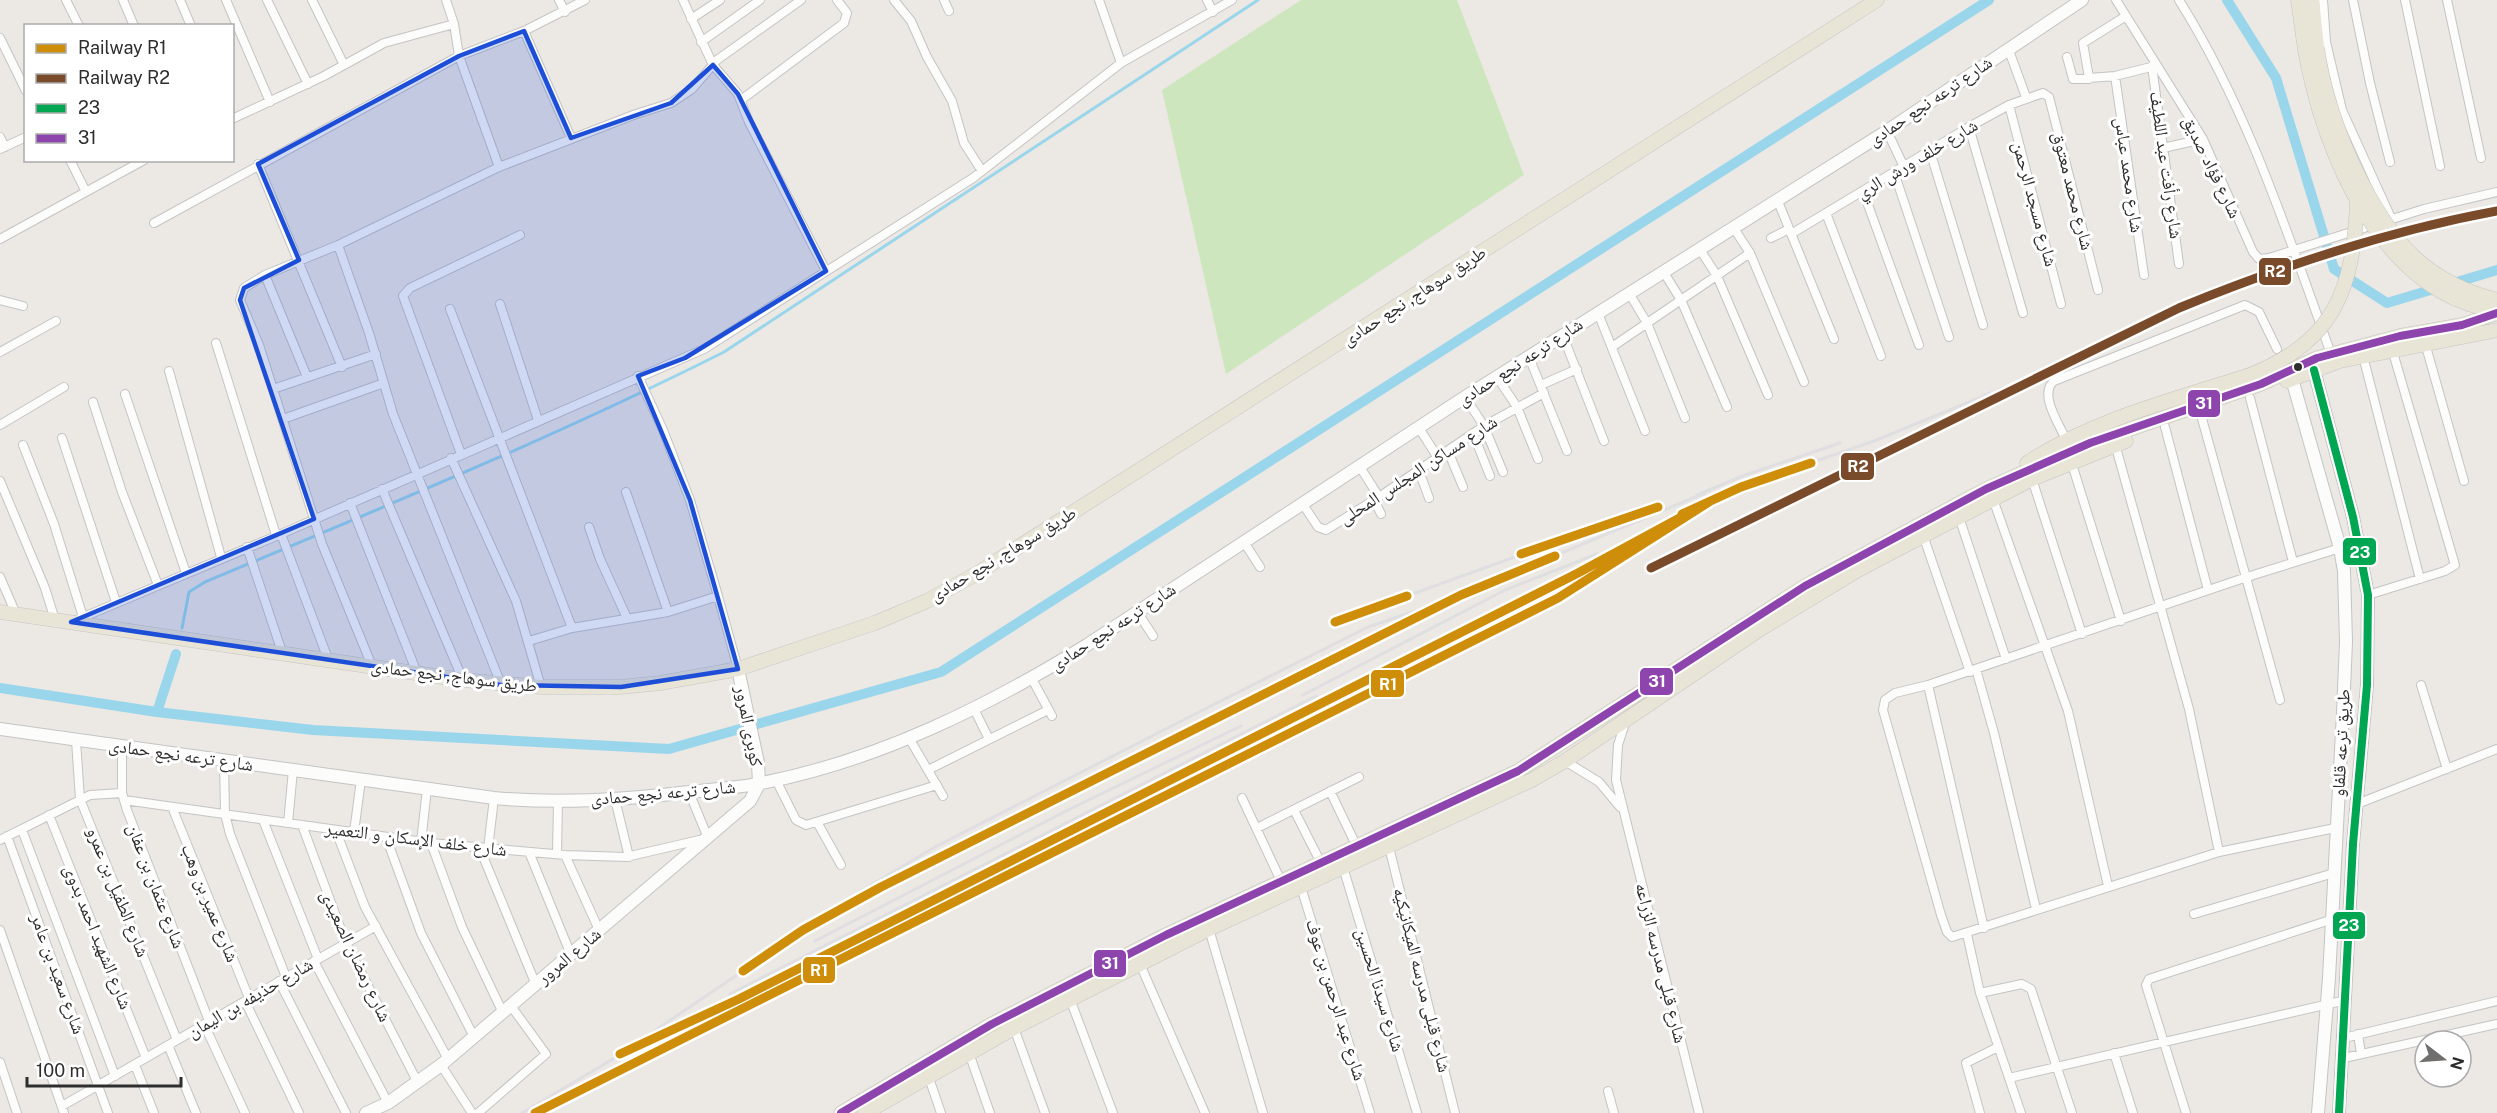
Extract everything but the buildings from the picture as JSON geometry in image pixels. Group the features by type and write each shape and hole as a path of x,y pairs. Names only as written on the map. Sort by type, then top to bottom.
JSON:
{"main road":[{"name":"طريق سوهاج, نجع حمادى","path":"0,612 55,620 77,620 501,685 611,687 660,683 738,669 875,623 960,584 1877,0"},
{"path":"2298,0 2330,111 2351,161 2388,228 2415,259 2442,279 2497,300"},
{"path":"2312,0 2311,49 2321,121 2358,200 2389,248 2421,279 2455,298 2497,312"},
{"path":"1990,494 2066,440 2125,415 2247,376 2290,356 2324,324 2337,304 2353,259 2358,200"},
{"path":"841,1113 992,1024 1166,935 1497,782 1557,747 1805,586 2090,443 2261,384 2331,354 2400,336 2462,325 2497,312"},
{"path":"1990,494 2115,444 2250,398 2314,370 2363,356 2497,330"},
{"path":"865,1113 881,1108 928,1075 1014,1028 1209,928 1507,793 1565,761 1784,614 1959,517 1975,502"},
{"path":"1557,747 1565,761"},
{"path":"992,1024 997,1038"}],"street":[{"path":"66,0 78,24"},
{"path":"123,0 133,24"},
{"path":"180,0 190,24"},
{"path":"226,0 270,102"},
{"path":"267,0 308,84"},
{"path":"312,0 344,65"},
{"path":"446,0 454,24 459,56 499,167"},
{"path":"560,0 565,12"},
{"path":"154,223 258,164 326,130 459,56 524,31 585,0"},
{"path":"683,0 713,65 741,100 748,122 826,271"},
{"path":"691,19 720,0"},
{"path":"701,42 760,0"},
{"path":"372,666 314,519 260,345 240,300 244,288 265,275 338,245 499,167 571,138 671,104 692,89 713,65 789,3 801,0"},
{"path":"741,100 844,23 847,13 837,0"},
{"path":"894,0 911,21 927,57 952,101 964,143 982,171"},
{"path":"944,0 950,11"},
{"path":"1099,0 1121,63"},
{"path":"1207,0 1213,12"},
{"path":"23,445 54,524 77,620 221,557 279,535 416,473 704,349 982,171 1121,63 1232,0"},
{"name":"شارع ترعه نجع حمادى","path":"0,729 494,798 558,801 615,799 759,784 843,762 909,738 974,709 1032,679 1138,613 1465,397 1887,131 2082,0"},
{"name":"شارع فؤاد صديق","path":"2116,0 2154,66 2203,140 2256,256 2264,259 2391,218 2497,192"},
{"path":"2179,0 2214,61 2249,132 2331,354"},
{"path":"2323,0 2326,42 2342,110 2391,218"},
{"path":"2353,0 2370,83 2391,162"},
{"path":"2405,0 2440,166"},
{"path":"2447,0 2481,158"},
{"path":"2089,79 2083,43 2126,16"},
{"path":"234,117 308,84 395,39 454,24"},
{"path":"524,31 571,138"},
{"path":"0,38 24,87"},
{"path":"2008,48 2026,97"},
{"path":"2067,57 2073,79 2115,76 2154,66"},
{"name":"شارع رأفت عبد اللطيف","path":"2154,66 2179,264"},
{"name":"شارع محمد عباس","path":"2115,76 2144,275"},
{"name":"شارع خلف ورش الري","path":"1772,238 1790,232 1826,213 1968,127 2009,105 2026,97 2046,93"},
{"name":"شارع محمد معتوق","path":"2046,93 2049,97 2098,290"},
{"name":"شارع مسجد الرحمن","path":"2009,105 2061,304"},
{"path":"1968,127 2023,313"},
{"path":"1887,131 1904,166"},
{"path":"0,137 2,148 24,138"},
{"path":"2163,148 2203,140"},
{"path":"1930,151 1983,325"},
{"path":"71,162 86,192"},
{"path":"0,239 140,162"},
{"path":"258,164 342,367"},
{"path":"1894,172 1949,337"},
{"path":"1863,191 1919,345"},
{"path":"1777,200 1834,339"},
{"path":"1826,213 1881,356"},
{"path":"1733,227 1750,253 1804,382"},
{"path":"461,454 403,296 410,288 520,235"},
{"path":"338,245 416,473 501,685"},
{"path":"1699,248 1717,276 1768,395"},
{"path":"1612,347 1750,253"},
{"path":"1663,271 1681,300 1727,407"},
{"path":"265,275 307,376"},
{"path":"1629,293 1647,323 1685,418"},
{"path":"0,300 23,306"},
{"path":"500,304 538,420"},
{"path":"2066,440 2047,396 2050,384 2054,381 2245,305 2259,312 2277,349"},
{"path":"450,309 572,628"},
{"path":"1598,313 1645,431"},
{"path":"0,352 56,321"},
{"path":"1563,336 1604,441"},
{"path":"216,343 279,535 328,659"},
{"path":"2426,343 2464,481"},
{"path":"2368,595 2451,569 2455,562 2392,350"},
{"path":"273,389 376,354"},
{"path":"2363,356 2420,579"},
{"path":"1529,357 1567,451"},
{"name":"شارع مساكن المجلس المحلى","path":"1302,503 1318,527 1326,530 1377,499 1473,433 1577,369"},
{"name":"طريق ترعه قلفاو","path":"2314,370 2364,564 2368,595 2367,685 2357,804 2344,1058 2338,1113"},
{"path":"169,371 221,557"},
{"path":"638,376 663,430 690,500 738,669"},
{"path":"1497,377 1517,407 1538,459"},
{"name":"طريق ترعه قلفاو","path":"2292,379 2340,548 2344,571 2345,654 2327,1004 2318,1113"},
{"path":"283,419 384,382"},
{"path":"0,424 64,387"},
{"path":"125,394 186,573"},
{"path":"1465,397 1484,426 1503,472"},
{"path":"2250,398 2293,562"},
{"path":"93,402 122,492 158,585"},
{"path":"2201,415 2280,700"},
{"path":"2165,427 2208,590"},
{"path":"1419,428 1438,458"},
{"path":"1473,433 1491,476"},
{"path":"62,438 116,602"},
{"path":"2115,444 2202,763 2219,852"},
{"path":"1448,451 1463,487"},
{"path":"451,458 485,538 514,596 541,687"},
{"path":"2071,461 2121,621"},
{"path":"1360,467 1377,499 1381,514"},
{"path":"1419,471 1429,498"},
{"path":"2032,479 2082,634"},
{"path":"0,481 42,580 55,620"},
{"path":"382,489 463,680"},
{"path":"626,492 668,612"},
{"path":"1990,494 2068,711 2108,886"},
{"path":"350,503 417,673"},
{"path":"1959,517 2006,659"},
{"path":"589,526 600,559 627,618"},
{"path":"1923,535 1994,733 2036,909"},
{"path":"1244,542 1260,567"},
{"path":"248,547 282,652"},
{"path":"2336,828 2219,852 2036,909 1956,938 1947,932 1883,710 1887,697 1973,671 2208,590 2340,548"},
{"path":"2344,571 2364,564"},
{"path":"0,577 15,614"},
{"path":"529,641 572,628 668,612 718,596"},
{"path":"1138,613 1154,636"},
{"name":"كوبرى المرور","path":"738,669 758,762 759,784"},
{"path":"928,770 1050,713 1032,679"},
{"path":"1928,685 1984,928"},
{"path":"2421,685 2447,769"},
{"path":"974,709 989,740"},
{"name":"شارع قبلى مدرسه الزراعه","path":"1626,720 1618,745 1616,769 1623,813 1699,1113"},
{"path":"909,738 943,796"},
{"name":"شارع الطفيل بن عمرو","path":"76,741 81,799 177,1040"},
{"name":"شارع عثمان بن عفان","path":"122,747 123,796 206,1022 245,1113"},
{"path":"2357,804 2497,749"},
{"path":"224,761 225,814 237,855 282,979 346,1113"},
{"name":"شارع قبلى مدرسه الزراعه","path":"1565,761 1599,782 1623,813"},
{"path":"288,823 293,770"},
{"path":"1257,828 1359,777"},
{"path":"354,832 361,780"},
{"path":"776,780 799,823 806,825 937,785"},
{"name":"شارع المرور","path":"366,1113 388,1103 445,1062 750,801 759,784"},
{"path":"420,842 427,789"},
{"path":"1330,791 1357,847"},
{"name":"شارع خلف الإسكان و التعمير","path":"3,838 81,799 101,792 171,807 336,831 484,849 561,855 629,857 708,838"},
{"path":"688,792 708,838"},
{"path":"494,798 484,849 536,985"},
{"path":"1242,798 1281,881"},
{"path":"615,799 629,857"},
{"path":"558,801 561,855 600,930"},
{"name":"شارع عمير بن وهب","path":"171,807 247,999 299,1113"},
{"path":"1294,810 1321,863"},
{"name":"شارع الشهيد احمد بدوى","path":"49,815 146,1058"},
{"path":"263,820 316,960 388,1103"},
{"path":"817,822 841,865"},
{"name":"شارع رمضان الصعيدى","path":"302,825 346,943 418,1083"},
{"path":"22,830 115,1076"},
{"path":"336,831 365,907 472,1113"},
{"path":"386,837 421,933 474,1037"},
{"name":"شارع سعيد بن عامر","path":"3,838 108,1113"},
{"path":"431,843 462,927 507,1010 546,1054 478,1113"},
{"name":"شارع قبلى مدرسه الميكانيكيه","path":"1389,847 1455,1113"},
{"path":"529,852 571,954"},
{"name":"شارع سيدنا الحسين","path":"1343,867 1417,1113"},
{"path":"2194,914 2334,873"},
{"name":"شارع عبد الرحمن بن عوف","path":"1300,887 1370,1113"},
{"path":"2186,1113 2146,985 2151,977 2330,920"},
{"name":"شارع حذيفه بن اليمان","path":"63,1109 98,1085 376,926"},
{"path":"1209,928 1263,1113"},
{"path":"0,930 63,1109"},
{"path":"1967,934 1980,993 2021,1113"},
{"path":"1140,964 1205,1113"},
{"path":"1980,993 2022,984 2029,986 2058,1066 2072,1113"},
{"path":"1070,999 1113,1113"},
{"path":"2009,1078 2346,1000"},
{"path":"2344,1038 2497,1001"},
{"path":"2344,1058 2497,1024"},
{"path":"1014,1028 1045,1113"},
{"path":"2358,1034 2361,1054"},
{"path":"168,1045 196,1113"},
{"path":"1980,1113 1966,1063 1998,1047"},
{"path":"969,1053 990,1113"},
{"path":"2115,1053 2133,1113"},
{"path":"0,1062 17,1113"},
{"path":"135,1065 154,1113"},
{"path":"928,1075 941,1113"},
{"path":"1608,1091 1614,1113"}],"highlighted area":[{"path":"524,31 571,138 671,103 713,65 738,94 826,271 685,358 638,376 690,500 738,669 621,687 501,685 71,622 314,519 240,300 244,288 299,260 258,164 459,56"}],"green space":[{"path":"1301,0 1457,0 1524,175 1226,374 1162,90"}],"waterway":[{"path":"182,628 189,592 205,582 531,443 724,352 1258,0"},
{"path":"0,688 157,712 313,730 669,749 941,672 1989,0"},
{"path":"2227,0 2276,78 2334,269 2387,303 2497,270"},
{"path":"157,712 176,654"}],"railway":[{"path":"1703,505 1741,487 1874,441 2074,359"},
{"path":"1697,495 1745,475 1840,443"},
{"path":"650,1034 803,930 881,887 1461,595 1705,493"},
{"path":"535,1113 1558,598 1709,502 1578,573 739,999 620,1054"},
{"path":"1335,622 1631,515"},
{"path":"1303,695 1505,590 1597,554"},
{"path":"859,892 935,847 1197,713 1368,627 1415,611"},
{"path":"730,994 1316,696"},
{"path":"815,941 1066,811 1241,726"},
{"path":"522,1113 628,1050"}],"rail line":[{"name":"R2","path":"1651,568 2179,308 2336,251 2416,229 2497,211"},
{"name":"R1","path":"1682,514 1741,487 1811,463"},
{"name":"R1","path":"535,1113 1558,598 1709,502 1578,573 739,999 620,1054"},
{"name":"R1","path":"1521,554 1658,507"},
{"name":"R1","path":"743,971 803,930 881,887 1461,595 1555,556"},
{"name":"R1","path":"1335,622 1407,596"}],"transit line":[{"name":"31","path":"841,1113 992,1024 1166,935 1518,771 1805,586 1986,489 2090,443 2261,384 2317,358 2400,336 2462,325 2497,313"},
{"name":"23","path":"2314,370 2353,517 2368,595 2367,685 2353,844 2339,1113"}]}
